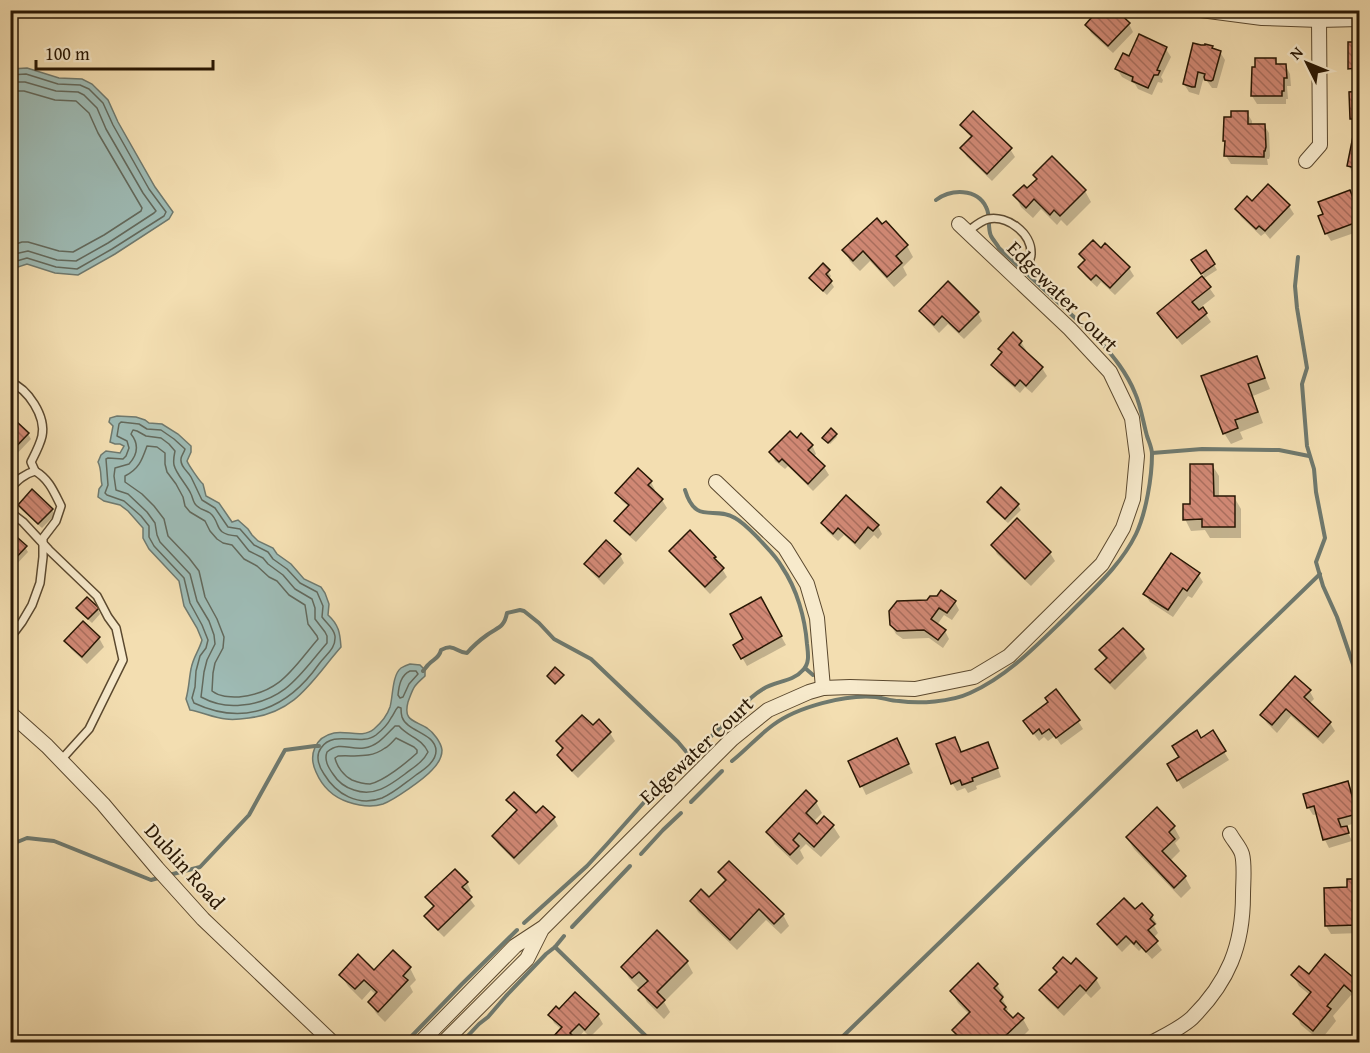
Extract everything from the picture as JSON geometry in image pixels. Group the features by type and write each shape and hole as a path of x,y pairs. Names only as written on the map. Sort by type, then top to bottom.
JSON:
{"street":[{"path":"1201,10 1262,18 1359,19"},
{"path":"1306,161 1320,145 1319,20"},
{"name":"Edgewater Court","path":"421,1042 515,946 544,927 732,739 768,710 823,688 915,689 974,677 1009,656 1102,564 1123,528 1133,499 1137,456 1132,418 1110,372 1018,274 963,228"},
{"path":"716,482 785,548 807,584 817,618 823,688"},
{"name":"Dublin Road","path":"10,713 104,804 157,868 224,940 332,1042"},
{"path":"1153,1042 1191,1019 1226,976 1234,956 1242,920 1243,873 1242,853 1230,834"},
{"name":"Edgewater Court","path":"444,1042 527,959 544,927"}],"lane":[{"path":"963,228 985,219 995,218 1013,224 1029,242 1031,255 1018,274"},
{"path":"10,382 29,394 41,419 42,435 32,462 34,471"},
{"path":"10,488 18,480 34,471 48,482 61,506 56,521 43,538 40,583 32,604 10,638"},
{"path":"10,512 23,522 97,596 116,628 123,660 89,729 61,760"}],"water":[{"path":"27,68 59,78 82,79 92,84 108,100 155,187 173,212 169,219 78,275 55,273 27,264 11,268 11,69"},
{"path":"136,417 149,423 162,424 178,434 191,446 187,461 203,484 206,496 219,503 232,522 238,520 258,541 273,548 304,579 321,587 325,593 329,604 328,615 335,622 341,647 292,702 266,715 249,718 222,718 190,710 186,699 190,673 202,640 184,606 179,581 149,549 143,538 143,528 128,511 120,505 98,497 102,485 98,462 101,455 106,451 120,453 124,446 110,442 113,426 109,422 110,418"},
{"path":"410,664 420,665 425,670 425,676 413,689 407,713 411,719 432,732 440,744 442,750 439,761 423,779 383,804 366,806 343,800 329,790 318,777 313,759 315,748 327,735 339,732 359,734 374,729 389,710 398,671"}],"building":[{"path":"1098,10 1116,10 1130,23 1108,46 1085,25"},
{"path":"1139,34 1167,47 1157,70 1160,71 1158,75 1154,75 1148,88 1132,81 1133,77 1115,69 1123,53 1129,56"},
{"path":"1348,42 1360,42 1360,78 1357,78 1357,68 1348,69"},
{"path":"1193,43 1213,46 1212,48 1221,51 1213,80 1205,80 1205,74 1198,72 1195,87 1183,84"},
{"path":"1255,58 1276,58 1276,64 1286,64 1287,78 1284,78 1282,96 1251,96 1252,67 1255,67"},
{"path":"1360,91 1360,119 1350,119 1349,92"},
{"path":"973,111 1012,148 987,174 960,148 972,136 960,125"},
{"path":"1231,111 1248,111 1248,124 1265,124 1264,157 1224,156 1224,117 1231,117"},
{"path":"1353,136 1360,137 1360,169 1347,166"},
{"path":"1052,156 1086,190 1060,216 1054,210 1050,215 1034,199 1026,208 1013,195 1024,185 1027,188 1037,179 1033,175"},
{"path":"1268,184 1290,205 1265,231 1259,226 1256,229 1235,209 1247,196 1252,201"},
{"path":"1350,190 1360,221 1325,234 1318,216 1323,214 1318,202"},
{"path":"877,218 882,224 886,221 908,245 896,256 902,263 887,277 863,251 853,261 842,250"},
{"path":"1093,240 1101,248 1105,243 1130,267 1110,288 1096,275 1091,280 1078,267 1085,260 1079,254"},
{"path":"1206,250 1215,264 1201,274 1191,260"},
{"path":"823,263 830,270 826,274 832,281 823,291 809,278"},
{"path":"1202,276 1211,287 1192,302 1199,310 1203,307 1207,313 1177,338 1157,313"},
{"path":"948,281 979,312 959,332 942,316 934,325 919,311"},
{"path":"1013,332 1022,341 1019,345 1043,367 1026,386 1020,380 1015,386 991,365 1002,352 998,349"},
{"path":"1257,356 1265,378 1248,384 1258,412 1235,420 1238,428 1223,434 1201,376"},
{"path":"16,421 29,433 10,453 10,427"},
{"path":"831,428 837,434 828,443 822,438"},
{"path":"790,431 797,438 801,433 813,445 808,450 825,466 808,484 782,459 779,462 769,452"},
{"path":"1190,464 1213,464 1214,496 1235,496 1235,527 1202,527 1202,519 1183,520 1183,504 1190,504"},
{"path":"638,468 652,481 648,485 663,499 630,535 614,521 629,505 615,493"},
{"path":"1001,487 1019,504 1005,519 987,502"},
{"path":"32,489 53,509 38,524 18,505"},
{"path":"846,495 879,525 873,531 868,527 855,543 838,528 833,534 821,523"},
{"path":"1017,518 1051,552 1025,579 991,545"},
{"path":"690,530 724,568 705,587 669,551"},
{"path":"10,531 27,546 11,563 10,563"},
{"path":"606,540 621,554 599,577 584,564"},
{"path":"1171,553 1200,573 1187,591 1183,588 1168,610 1143,594"},
{"path":"941,590 956,601 947,613 939,608 931,619 946,630 938,640 924,630 897,631 890,625 889,611 897,601 927,600 930,596 937,596"},
{"path":"87,597 99,608 88,619 76,608"},
{"path":"761,597 782,636 741,659 733,645 743,639 730,614"},
{"path":"83,621 100,637 82,657 64,641"},
{"path":"1123,628 1144,649 1110,683 1095,669 1107,658 1099,650"},
{"path":"555,667 564,675 555,684 547,676"},
{"path":"1295,676 1311,690 1304,697 1331,722 1318,737 1286,709 1272,725 1260,715"},
{"path":"1056,689 1080,720 1056,738 1049,729 1042,734 1039,729 1033,734 1023,721 1048,702 1045,698"},
{"path":"582,715 593,725 599,719 611,732 572,771 557,755 563,748 556,741"},
{"path":"1197,730 1201,738 1213,730 1226,751 1177,781 1167,764 1179,757 1172,746"},
{"path":"955,737 961,752 988,742 998,768 972,778 973,781 962,785 960,780 951,784 936,744"},
{"path":"897,738 909,764 860,787 848,761"},
{"path":"1348,781 1357,814 1338,819 1341,827 1347,826 1349,833 1323,840 1314,806 1307,808 1303,794"},
{"path":"806,790 817,801 806,813 817,824 824,816 834,825 814,847 799,833 793,840 799,846 790,855 766,832"},
{"path":"514,792 536,813 543,806 555,817 514,858 492,836 517,810 506,800"},
{"path":"1157,807 1175,826 1169,832 1175,839 1162,851 1186,876 1174,888 1126,837"},
{"path":"729,861 784,914 774,924 759,909 730,940 690,901 701,889 709,897 726,880 718,872"},
{"path":"455,869 468,882 462,887 472,897 438,930 424,916 434,906 425,897"},
{"path":"1347,879 1356,879 1357,925 1325,926 1324,888 1347,887"},
{"path":"1124,898 1135,909 1142,903 1153,915 1150,919 1155,924 1148,930 1158,941 1146,952 1136,941 1134,944 1126,936 1117,945 1097,924"},
{"path":"657,930 688,961 657,992 665,1000 657,1008 638,990 648,981 639,972 632,978 621,967"},
{"path":"393,950 411,967 403,976 408,980 378,1012 368,1002 377,992 364,980 355,989 339,975 358,954 374,970"},
{"path":"1325,954 1360,983 1352,992 1344,985 1327,1006 1331,1009 1313,1031 1293,1014 1311,992 1291,975 1299,966 1309,974"},
{"path":"1063,957 1071,964 1076,958 1097,978 1086,991 1080,985 1058,1008 1039,990 1057,972 1053,968"},
{"path":"978,963 998,984 994,988 1003,997 1000,1001 1006,1007 1004,1009 1013,1018 1018,1013 1024,1018 999,1042 964,1042 952,1030 970,1012 950,991"},
{"path":"575,992 599,1014 585,1030 579,1024 570,1033 576,1039 572,1042 557,1042 552,1038 562,1027 548,1015 556,1006 559,1009"}],"waterway":[{"path":"732,761 768,729 808,707 864,697 907,702 935,702 962,696 984,686 1021,659 1095,588 1122,557 1140,525 1150,484 1152,452 1137,398 1124,372 1099,340 999,248 991,236 987,210 982,201 976,196 963,192 942,196 936,200"},
{"path":"1298,257 1295,286 1307,368 1302,384 1307,446 1314,469 1325,538 1316,562 1360,685"},
{"path":"1152,453 1202,449 1279,450 1309,456"},
{"path":"423,671 441,650 452,648 467,653 500,627 507,613 524,611 554,639 591,659 689,755 693,754 756,694 768,686 799,674 807,664 808,654 799,604 792,585 777,559 738,520 720,513 706,513 694,508 685,490"},
{"path":"837,1042 1320,574"},
{"path":"805,668 813,675"},
{"path":"169,875 200,867 249,815 285,750 319,746"},
{"path":"675,771 692,755"},
{"path":"691,802 722,771"},
{"path":"524,923 587,866 662,782"},
{"path":"641,854 681,813"},
{"path":"10,845 27,838 54,841 151,880 162,877"},
{"path":"572,927 630,866"},
{"path":"406,1042 517,930"},
{"path":"462,1042 564,936"},
{"path":"555,947 652,1042"}]}
